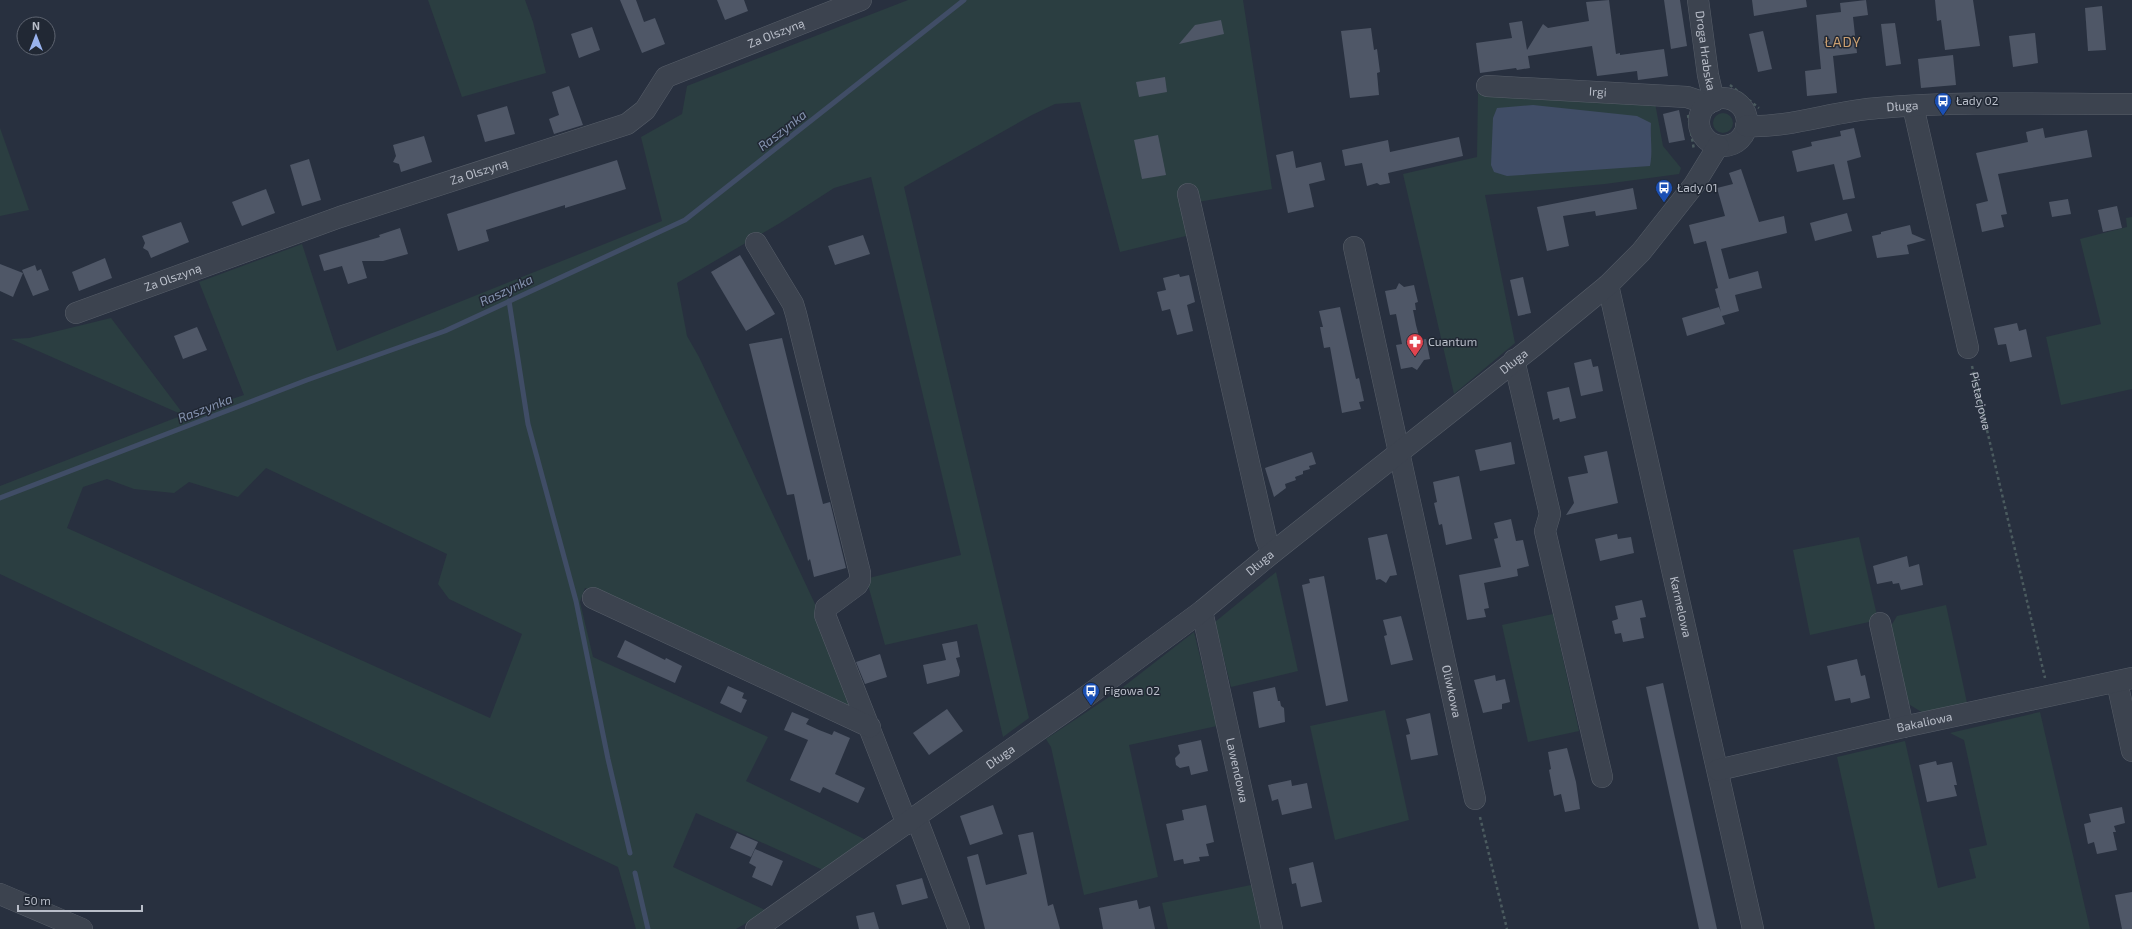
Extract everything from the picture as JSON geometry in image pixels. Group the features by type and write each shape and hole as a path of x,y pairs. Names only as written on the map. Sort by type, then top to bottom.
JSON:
{"street":[{"name":"Za Olszyną","path":"76,313 340,217 627,124 645,110 666,77 861,0"},
{"name":"Droga Hrabska","path":"1698,0 1711,102"},
{"name":"Irgi","path":"1487,86 1687,97 1711,102"},
{"path":"1725,99 1738,104 1746,118 1746,126 1740,139 1734,144 1718,146 1705,138 1699,125 1701,112 1711,102 1725,99"},
{"name":"Długa","path":"1746,126 1783,125 1872,108 1913,106 2132,104"},
{"path":"1913,106 1968,348"},
{"name":"Długa","path":"756,929 1080,702 1202,611 1272,553 1608,285 1659,231 1694,185 1718,146"},
{"path":"1188,194 1266,538 1272,553"},
{"path":"756,243 793,304 860,573 860,580 857,585 826,608 825,615 870,727 960,929"},
{"name":"Oliwkowa","path":"1354,248 1475,799"},
{"name":"Karmelowa","path":"1608,285 1711,748 1718,770 1753,929"},
{"path":"1514,360 1550,514 1545,531 1602,777"},
{"path":"593,598 870,727"},
{"name":"Lawendowa","path":"1202,611 1272,929"},
{"path":"1880,622 1903,727"},
{"path":"2124,680 2132,751"},
{"name":"Bakaliowa","path":"1718,770 1903,727 2124,680"},
{"path":"0,894 82,929"}],"path":[{"path":"1728,83 1763,111"},
{"path":"1687,97 1689,129 1694,155"},
{"name":"Pistacjowa","path":"1968,348 2049,696"},
{"path":"1475,799 1507,929"}],"shaded area":[{"path":"428,0 525,0 533,22 546,73 462,97"},
{"path":"908,0 1243,0 1272,189 1198,202 1190,235 1120,252 1080,102 1055,104 1032,115 904,187 1029,718 1003,737 977,624 885,645 868,585 869,578 961,555 871,177 834,188 780,223 677,283 687,336 699,357 823,621 863,718 585,588 580,602 593,657 768,737 746,781 866,840 823,870 696,813 673,867 767,911 736,929 636,929 618,867 0,574 0,486 183,415 11,339 29,338 111,318 184,415 244,395 199,282 302,244 337,351 662,221 641,137 682,114 687,86","holes":["266,468 447,554 438,584 449,599 522,634 490,718 67,528 83,487 107,479 134,489 174,493 189,482 238,497"]},
{"path":"1478,92 1655,103 1663,146 1681,168 1679,174 1605,184 1485,195 1515,343 1454,394 1403,174 1477,157"},
{"path":"1719,113 1727,113 1733,119 1733,127 1727,133 1719,133 1713,127 1713,119"},
{"path":"0,128 29,210 0,216"},
{"path":"2132,217 2132,389 2061,405 2046,337 2101,324 2080,239 2127,227 2126,218"},
{"path":"1859,537 1878,620 1810,635 1793,550"},
{"path":"1276,572 1298,671 1231,687 1215,622"},
{"path":"1946,605 1967,703 1923,713 1907,703 1891,626 1897,616"},
{"path":"1553,614 1579,731 1528,742 1502,625"},
{"path":"1194,632 1217,726 1129,745 1158,877 1084,895 1051,747 1046,739 1118,691"},
{"path":"1385,710 1409,820 1335,840 1310,726"},
{"path":"2040,712 2090,929 1875,929 1837,757 1905,741 1938,888 1976,878 1969,849 1987,845 1964,740 1950,733"},
{"path":"1251,885 1261,929 1168,929 1162,903"}],"water":[{"path":"1533,105 1637,116 1651,123 1650,166 1507,176 1494,172 1491,165 1493,118 1497,108"}],"building":[{"path":"620,0 636,0 644,22 655,18 665,44 642,53"},
{"path":"717,0 744,0 748,11 725,20"},
{"path":"1609,0 1616,54 1620,53 1620,55 1664,49 1668,76 1638,80 1637,71 1597,76 1592,46 1528,56 1530,68 1517,70 1516,68 1480,73 1476,43 1512,38 1509,23 1522,21 1527,50 1543,24 1548,28 1589,21 1586,2"},
{"path":"1664,0 1680,0 1687,46 1671,49"},
{"path":"1752,0 1806,0 1807,7 1754,16"},
{"path":"1866,0 1868,15 1853,17 1857,53 1833,56 1837,93 1807,96 1805,71 1821,69 1816,15 1841,12 1840,3"},
{"path":"1935,0 1973,0 1980,46 1945,50 1941,20 1937,21"},
{"path":"2102,6 2106,50 2088,51 2085,8"},
{"path":"1221,20 1224,34 1179,44 1195,25"},
{"path":"1895,23 1901,64 1886,66 1881,24"},
{"path":"592,27 600,50 579,58 571,34"},
{"path":"1371,28 1374,50 1377,49 1380,72 1377,73 1379,95 1350,98 1341,31"},
{"path":"1763,31 1772,69 1758,72 1749,34"},
{"path":"2035,33 2038,63 2013,67 2009,36"},
{"path":"1953,55 1956,85 1921,88 1918,59"},
{"path":"1165,77 1167,92 1139,97 1136,82"},
{"path":"569,86 583,125 554,134 549,119 559,115 552,92"},
{"path":"507,106 515,134 485,142 477,115"},
{"path":"1679,110 1685,140 1669,143 1663,114"},
{"path":"1854,128 1861,157 1847,161 1855,198 1843,200 1834,164 1797,172 1792,151 1812,146 1811,142 1841,136 1840,131"},
{"path":"2043,128 2045,138 2087,130 2092,157 1998,174 2007,214 2001,215 2004,227 1982,232 1976,204 1988,201 1976,153 2028,142 2026,132"},
{"path":"1158,135 1166,175 1142,179 1134,140"},
{"path":"424,136 432,162 401,172 399,164 393,162 396,156 393,145"},
{"path":"1459,137 1463,156 1388,173 1390,183 1380,185 1377,183 1367,186 1362,163 1345,166 1342,150 1388,140 1390,152"},
{"path":"1293,151 1296,168 1321,162 1325,180 1309,184 1314,207 1288,213 1276,155"},
{"path":"309,159 321,200 302,206 290,165"},
{"path":"617,160 626,189 565,208 565,205 486,230 489,241 458,251 447,214"},
{"path":"1741,169 1759,222 1784,216 1787,233 1721,249 1729,279 1758,271 1762,288 1735,295 1739,311 1722,316 1725,324 1687,336 1682,318 1719,307 1721,312 1715,289 1718,288 1706,241 1694,244 1689,225 1725,216 1717,188 1733,184 1729,173"},
{"path":"1633,188 1637,209 1596,216 1595,211 1563,216 1569,246 1547,251 1537,207"},
{"path":"266,189 275,213 242,226 232,202"},
{"path":"2068,199 2071,214 2052,217 2049,202"},
{"path":"2117,206 2122,228 2103,232 2098,210"},
{"path":"1847,213 1852,231 1815,241 1810,223"},
{"path":"181,222 189,242 151,258 148,251 143,248 145,243 142,236"},
{"path":"1910,225 1912,234 1926,240 1907,245 1909,254 1877,258 1872,236 1881,234 1881,232"},
{"path":"400,228 408,254 383,261 362,261 367,278 348,284 342,266 324,271 319,255 380,237 379,235"},
{"path":"863,235 870,254 835,265 828,246"},
{"path":"740,255 775,314 746,331 711,272"},
{"path":"105,258 112,278 79,291 72,272"},
{"path":"0,264 23,273 13,297 0,291"},
{"path":"35,265 37,271 41,269 49,290 33,296 22,270"},
{"path":"1179,274 1180,277 1189,275 1195,302 1187,305 1193,331 1177,335 1170,309 1162,311 1157,292 1166,290 1163,278"},
{"path":"1523,277 1531,313 1518,316 1510,280"},
{"path":"1399,283 1404,287 1414,285 1418,302 1415,303 1416,310 1413,310 1416,325 1420,340 1426,339 1430,359 1424,360 1417,370 1412,367 1401,369 1396,345 1402,344 1396,314 1390,315 1385,291 1396,289"},
{"path":"1340,307 1356,379 1359,378 1364,401 1359,402 1361,409 1342,413 1330,347 1324,348 1320,327 1323,327 1319,311"},
{"path":"2017,323 2019,331 2026,329 2032,357 2010,362 2006,344 1998,345 1994,328"},
{"path":"197,327 207,350 183,359 174,336"},
{"path":"782,338 823,504 830,502 846,568 814,577 810,559 808,561 794,494 787,495 749,344"},
{"path":"1591,359 1593,367 1598,366 1603,391 1581,396 1574,363"},
{"path":"1569,387 1576,418 1560,422 1559,418 1553,420 1547,392"},
{"path":"1511,442 1515,464 1480,471 1475,450"},
{"path":"1607,451 1618,503 1566,515 1574,503 1568,477 1588,473 1584,456"},
{"path":"1312,452 1316,464 1309,466 1310,469 1303,471 1303,474 1295,477 1296,480 1285,484 1286,488 1274,497 1265,468"},
{"path":"1459,476 1472,539 1446,545 1442,524 1439,525 1434,503 1437,502 1433,482"},
{"path":"1511,519 1516,541 1523,540 1529,566 1517,569 1518,576 1484,583 1489,608 1484,609 1486,617 1467,620 1459,575 1501,567 1494,539 1498,538 1494,523"},
{"path":"1387,534 1397,575 1390,576 1386,583 1380,579 1376,580 1368,538"},
{"path":"1617,534 1618,539 1631,537 1634,553 1600,561 1595,539"},
{"path":"1907,556 1909,567 1919,564 1923,585 1901,590 1899,583 1893,584 1892,581 1877,584 1873,566"},
{"path":"1324,576 1348,701 1326,706 1302,585 1310,583 1309,579"},
{"path":"1642,600 1646,617 1640,618 1644,638 1623,642 1621,633 1615,634 1612,621 1618,619 1615,606"},
{"path":"1401,616 1413,660 1391,665 1384,636 1387,635 1383,620"},
{"path":"625,640 665,660 666,658 682,666 675,683 617,657"},
{"path":"957,641 960,657 956,658 960,671 959,676 927,684 923,665 946,660 942,644"},
{"path":"880,654 887,677 865,684 856,662"},
{"path":"1857,659 1861,676 1865,675 1870,698 1851,703 1850,698 1835,701 1827,666"},
{"path":"1495,675 1496,681 1505,679 1510,702 1502,704 1502,709 1483,713 1474,680"},
{"path":"1663,683 1717,929 1699,929 1646,687"},
{"path":"728,686 744,693 742,698 747,700 741,713 720,703"},
{"path":"1275,687 1278,701 1280,701 1281,706 1284,708 1285,722 1259,728 1253,692"},
{"path":"947,709 963,731 929,755 913,733"},
{"path":"792,712 809,719 806,724 819,730 832,735 834,731 850,738 835,774 865,788 858,803 823,787 820,793 790,780 808,740 784,730"},
{"path":"1430,713 1438,755 1411,760 1406,735 1410,734 1406,719"},
{"path":"1201,740 1208,771 1191,775 1189,766 1180,768 1176,765 1175,758 1180,753 1178,745"},
{"path":"1567,748 1576,782 1580,809 1565,812 1561,794 1554,796 1549,770 1551,769 1548,752"},
{"path":"1936,761 1937,765 1952,762 1957,785 1954,785 1957,796 1927,802 1919,765"},
{"path":"1291,780 1292,786 1307,783 1312,808 1282,815 1278,799 1272,801 1268,785"},
{"path":"993,805 1003,834 970,845 960,816"},
{"path":"1206,805 1214,842 1206,844 1209,856 1199,857 1200,861 1184,864 1183,859 1174,861 1166,824 1184,820 1182,810"},
{"path":"2122,807 2125,823 2114,826 2116,832 2113,832 2117,850 2097,854 2094,842 2088,844 2084,824 2091,822 2089,814"},
{"path":"1033,832 1048,906 1053,904 1060,929 985,929 967,857 978,854 986,885 1027,874 1018,835"},
{"path":"737,833 758,842 751,857 730,848"},
{"path":"755,849 783,861 772,886 752,877 756,867 749,863"},
{"path":"1313,862 1322,902 1301,907 1296,883 1292,884 1289,868"},
{"path":"922,878 928,898 902,905 896,885"},
{"path":"2132,892 2132,929 2122,929 2115,895"},
{"path":"1137,900 1139,909 1150,906 1155,929 1103,929 1099,908"},
{"path":"874,912 879,929 859,929 856,916"}],"waterway":[{"name":"Raszynka","path":"0,498 307,380 445,331 685,220 964,0"},
{"path":"509,301 528,424 576,601 608,759 630,853"},
{"path":"635,873 648,929"}],"place":[{"name":"Łady 02","path":"1943,116"},
{"name":"Łady 01","path":"1664,203"},
{"name":"Cuantum","path":"1415,357"},
{"name":"Figowa 02","path":"1091,706"}],"district":[{"name":"ŁADY","path":"1843,42"}]}
